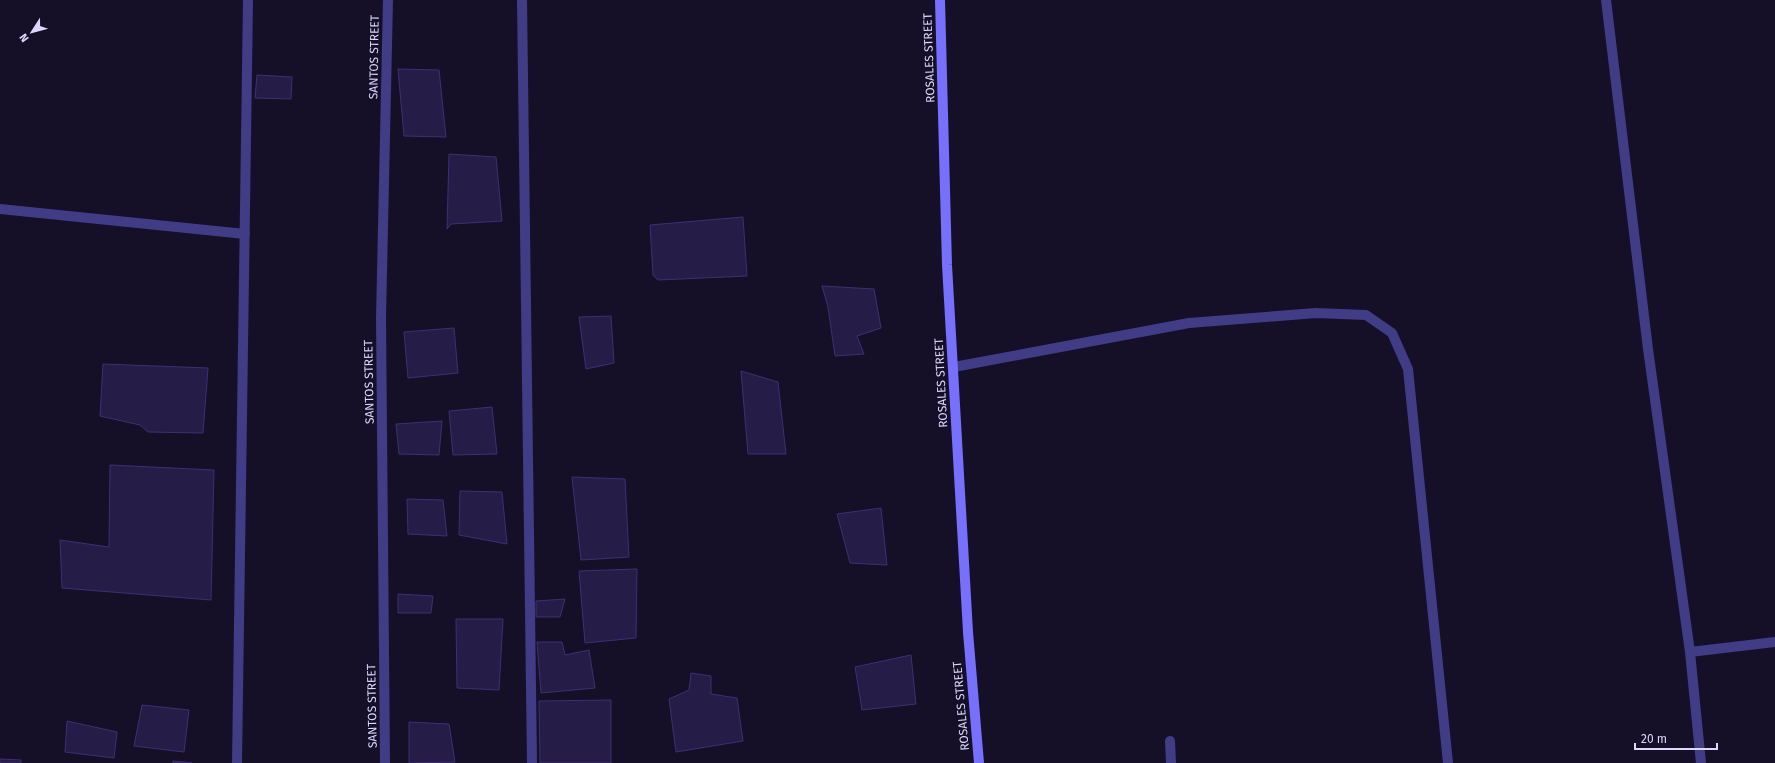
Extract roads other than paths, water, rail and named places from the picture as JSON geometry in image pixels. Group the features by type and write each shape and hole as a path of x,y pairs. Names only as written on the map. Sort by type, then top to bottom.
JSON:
{"main road":[{"name":"ROSALES STREET","path":"940,0 947,265 968,632 978,763"}],"street":[{"path":"237,763 246,234 248,0"},
{"name":"SANTOS STREET","path":"385,763 381,318 388,0"},
{"path":"522,0 532,763"},
{"path":"1606,0 1650,356 1690,652 1700,763"},
{"path":"0,209 246,234"},
{"path":"954,367 1189,323 1316,313 1366,315 1392,333 1408,369 1448,763"},
{"path":"1690,652 1775,642"},
{"path":"1170,741 1171,763"}]}
